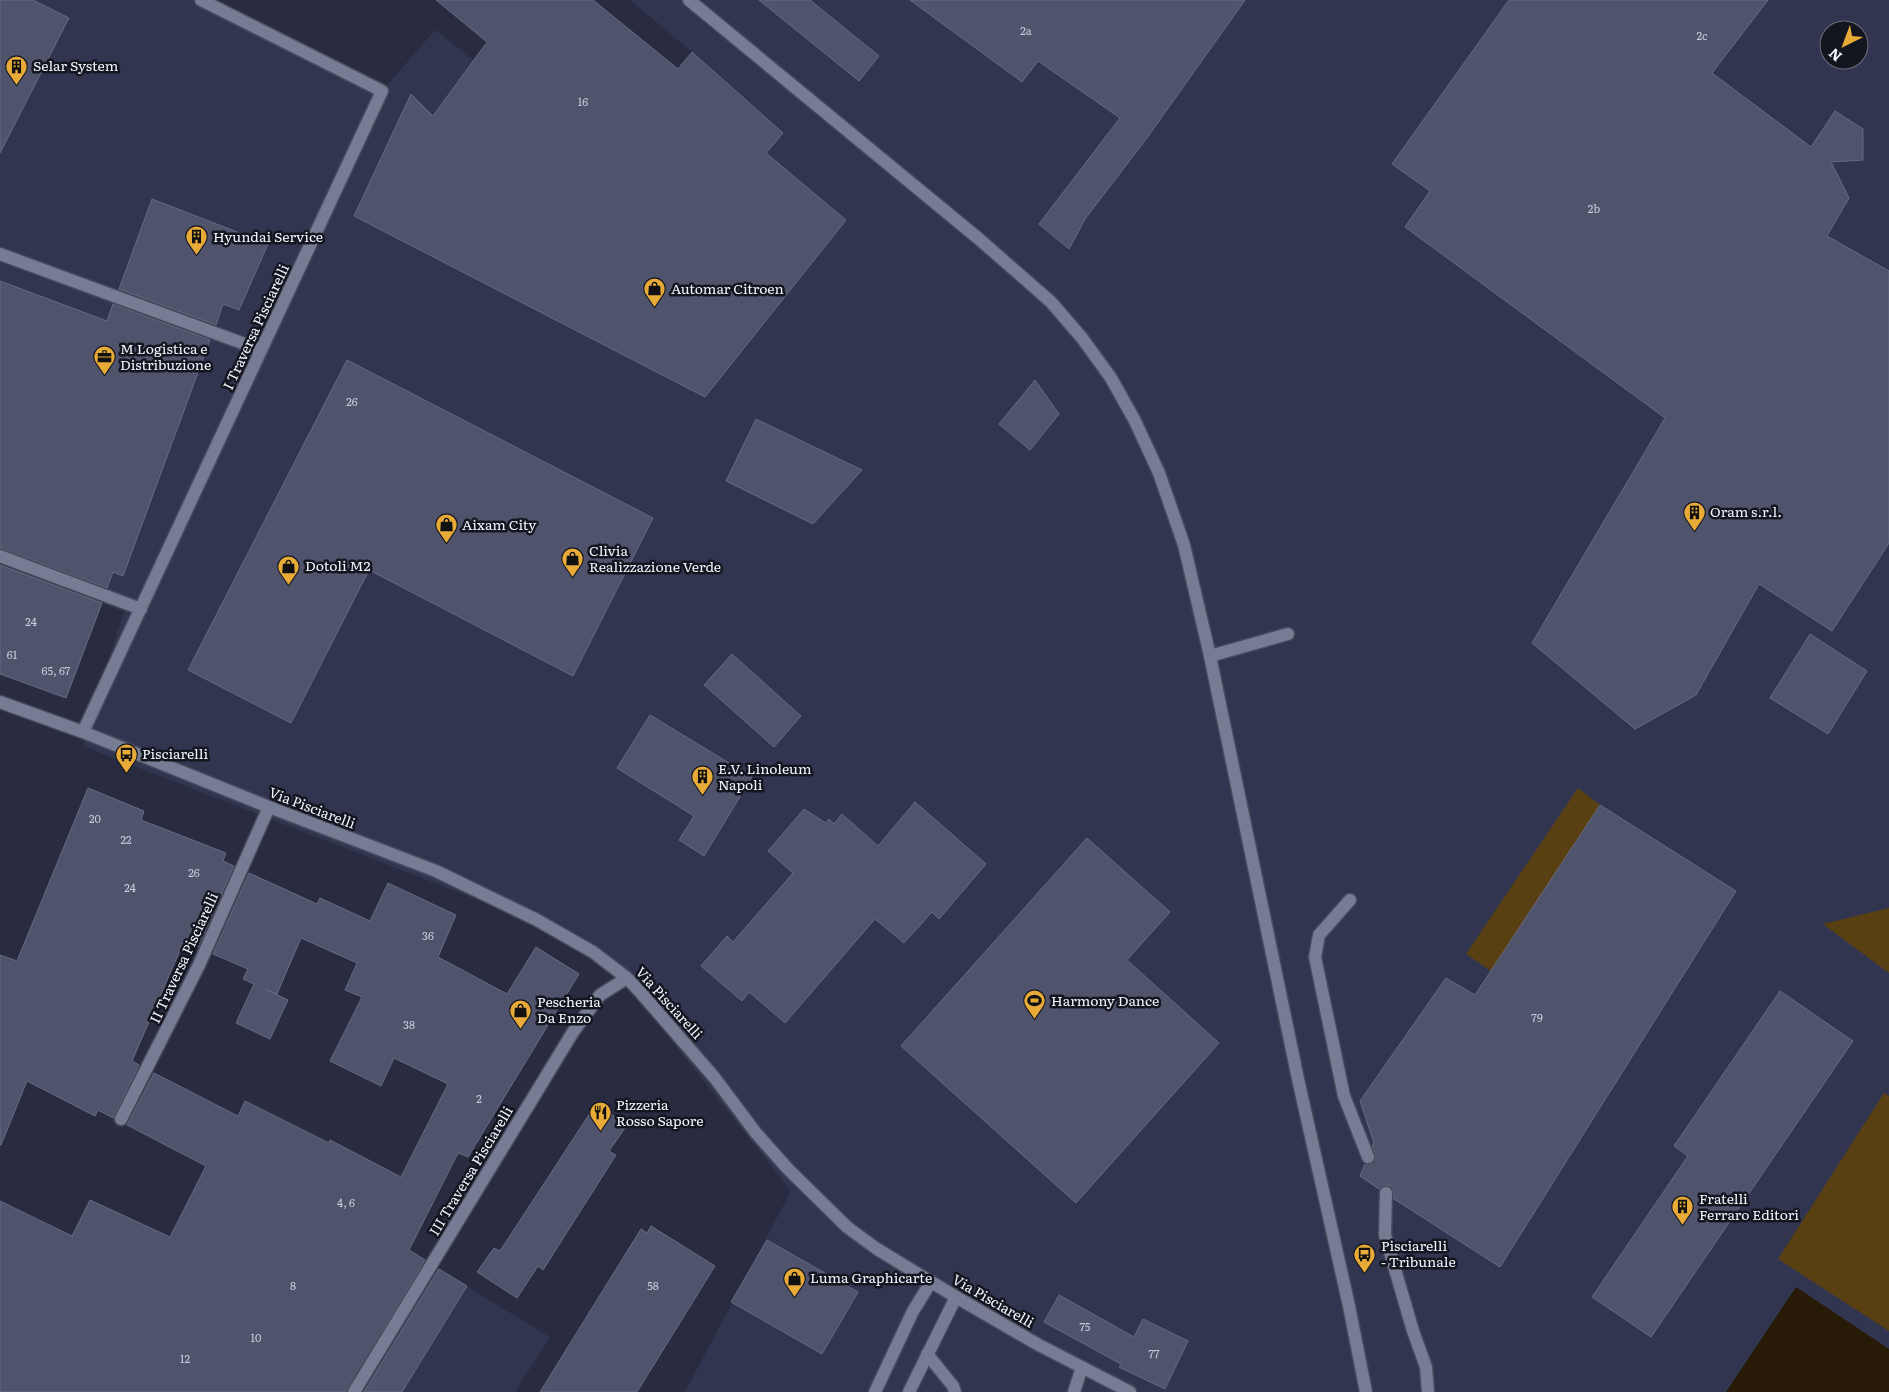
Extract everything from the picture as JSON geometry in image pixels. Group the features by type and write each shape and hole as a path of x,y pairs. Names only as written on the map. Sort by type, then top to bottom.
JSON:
{"street":[{"name":"I Traversa Pisciarelli","path":"83,732 382,91 202,0"},
{"path":"689,0 979,239 1051,302 1082,338 1111,378 1135,421 1159,473 1184,545 1210,656 1298,1079 1349,1306 1366,1392"},
{"path":"0,254 261,350"},
{"path":"0,556 141,609"},
{"path":"1210,656 1288,634"},
{"name":"Via Pisciarelli","path":"0,702 83,732 269,807 436,871 537,920 593,952 627,978 714,1077 756,1133 794,1176 846,1227 877,1249 956,1297 1037,1344 1130,1392"},
{"name":"II Traversa Pisciarelli","path":"121,1120 199,965 269,807"},
{"path":"1350,900 1319,935 1314,957 1344,1096 1368,1157"},
{"name":"III Traversa Pisciarelli","path":"354,1392 572,1032 600,995 627,978"},
{"path":"1386,1193 1385,1235 1413,1331 1426,1367 1428,1392"},
{"path":"875,1392 914,1310 931,1282"},
{"path":"909,1392 956,1297"},
{"path":"928,1354 956,1392"},
{"path":"1074,1392 1082,1367"}],"shaded area":[{"path":"0,0 201,0 382,91 435,30 528,103 570,208 692,52 630,0 1889,0 1889,1392 685,1392 791,1191 614,968 511,913 83,746 125,607 0,564"},
{"path":"1578,788 1600,805 1491,971 1466,954"},
{"path":"1889,908 1889,973 1823,924"},
{"path":"1884,1093 1889,1096 1889,1331 1778,1259"},
{"path":"423,1260 550,1337 515,1392 342,1392"},
{"path":"1796,1287 1889,1349 1889,1392 1726,1392"}],"building":[{"name":"Selar System","path":"0,0 33,0 69,18 0,153"},
{"name":"Automar Citroen","path":"436,0 593,0 678,69 692,52 783,133 766,153 846,220 705,397 354,216 411,94 433,116 487,42"},
{"path":"759,0 810,0 879,56 859,81"},
{"path":"910,0 1245,0 1147,138 1085,219 1069,249 1039,224 1120,118 1038,61 1022,82"},
{"path":"1509,0 1768,0 1712,73 1811,147 1835,111 1863,129 1863,160 1831,162 1849,198 1827,236 1889,271 1889,543 1832,631 1759,584 1696,695 1635,729 1532,643 1665,418 1405,227 1430,191 1392,164"},
{"name":"Hyundai Service","path":"152,199 268,244 239,310 223,304 216,325 119,289"},
{"path":"0,281 107,321 113,304 210,340 123,576 113,572 107,588 0,548"},
{"name":"Aixam City","path":"347,360 653,518 573,676 369,570 291,723 188,670"},
{"path":"1035,380 1059,414 1030,450 999,424"},
{"path":"756,419 862,470 813,524 726,481"},
{"path":"0,565 102,603 66,698 0,674"},
{"path":"1810,634 1867,671 1828,734 1770,698"},
{"path":"732,654 801,716 774,747 704,685"},
{"name":"E.V. Linoleum Napoli","path":"650,715 752,777 704,856 679,840 694,816 617,768"},
{"path":"88,788 144,811 141,820 226,853 223,861 234,866 198,947 184,941 132,1061 139,1065 113,1118 98,1110 95,1116 27,1081 0,1145 0,955 17,961"},
{"path":"915,802 986,864 939,919 932,912 904,943 875,919 785,1023 749,992 742,1001 701,966 727,936 733,942 793,873 768,851 804,809 826,823 829,819 834,824 842,814 878,846"},
{"path":"1600,805 1736,891 1500,1267 1394,1199 1391,1186 1386,1185 1379,1189 1360,1176 1365,1164 1371,1164 1376,1158 1372,1146 1374,1143 1360,1101 1446,978 1475,995"},
{"name":"Harmony Dance","path":"1087,838 1170,912 1127,960 1219,1043 1076,1203 901,1046"},
{"path":"249,873 317,904 320,898 370,921 388,883 456,915 438,957 507,994 536,947 579,974 468,1157 458,1153 409,1250 425,1260 346,1392 0,1392 0,1201 72,1236 90,1200 170,1237 206,1166 127,1125 154,1073 238,1116 245,1101 329,1143 330,1140 401,1177 448,1084 394,1058 381,1086 330,1061 362,997 345,990 357,963 301,938 277,994 265,989 288,1000 270,1039 236,1023 254,984 243,979 248,969 213,954"},
{"name":"Fratelli Ferraro Editori","path":"1780,991 1853,1041 1651,1337 1592,1297 1688,1156 1674,1146"},
{"path":"596,1104 627,1125 609,1151 616,1155 543,1270 538,1266 517,1298 477,1272 494,1248 500,1251"},
{"path":"651,1226 715,1266 637,1392 540,1392 641,1229 647,1233"},
{"name":"Luma Graphicarte","path":"767,1240 858,1292 822,1354 731,1302"},
{"path":"439,1269 467,1286 402,1392 364,1392"},
{"path":"1059,1295 1134,1337 1143,1319 1188,1341 1165,1389 1119,1367 1121,1364 1044,1322"}],"place":[{"name":"Selar System","path":"17,85"},
{"name":"Hyundai Service","path":"197,256"},
{"name":"Automar Citroen","path":"655,308"},
{"name":"M Logistica e Distribuzione","path":"104,376"},
{"name":"Oram s.r.l.","path":"1694,531"},
{"name":"Aixam City","path":"446,544"},
{"name":"Clivia Realizzazione Verde","path":"573,578"},
{"name":"Dotoli M2","path":"289,585"},
{"name":"Pisciarelli","path":"126,773"},
{"name":"E.V. Linoleum Napoli","path":"702,796"},
{"name":"Harmony Dance","path":"1035,1020"},
{"name":"Pescheria Da Enzo","path":"521,1029"},
{"name":"Pizzeria Rosso Sapore","path":"600,1132"},
{"name":"Fratelli Ferraro Editori","path":"1683,1226"},
{"name":"Pisciarelli - Tribunale","path":"1365,1273"},
{"name":"Luma Graphicarte","path":"794,1297"}]}
